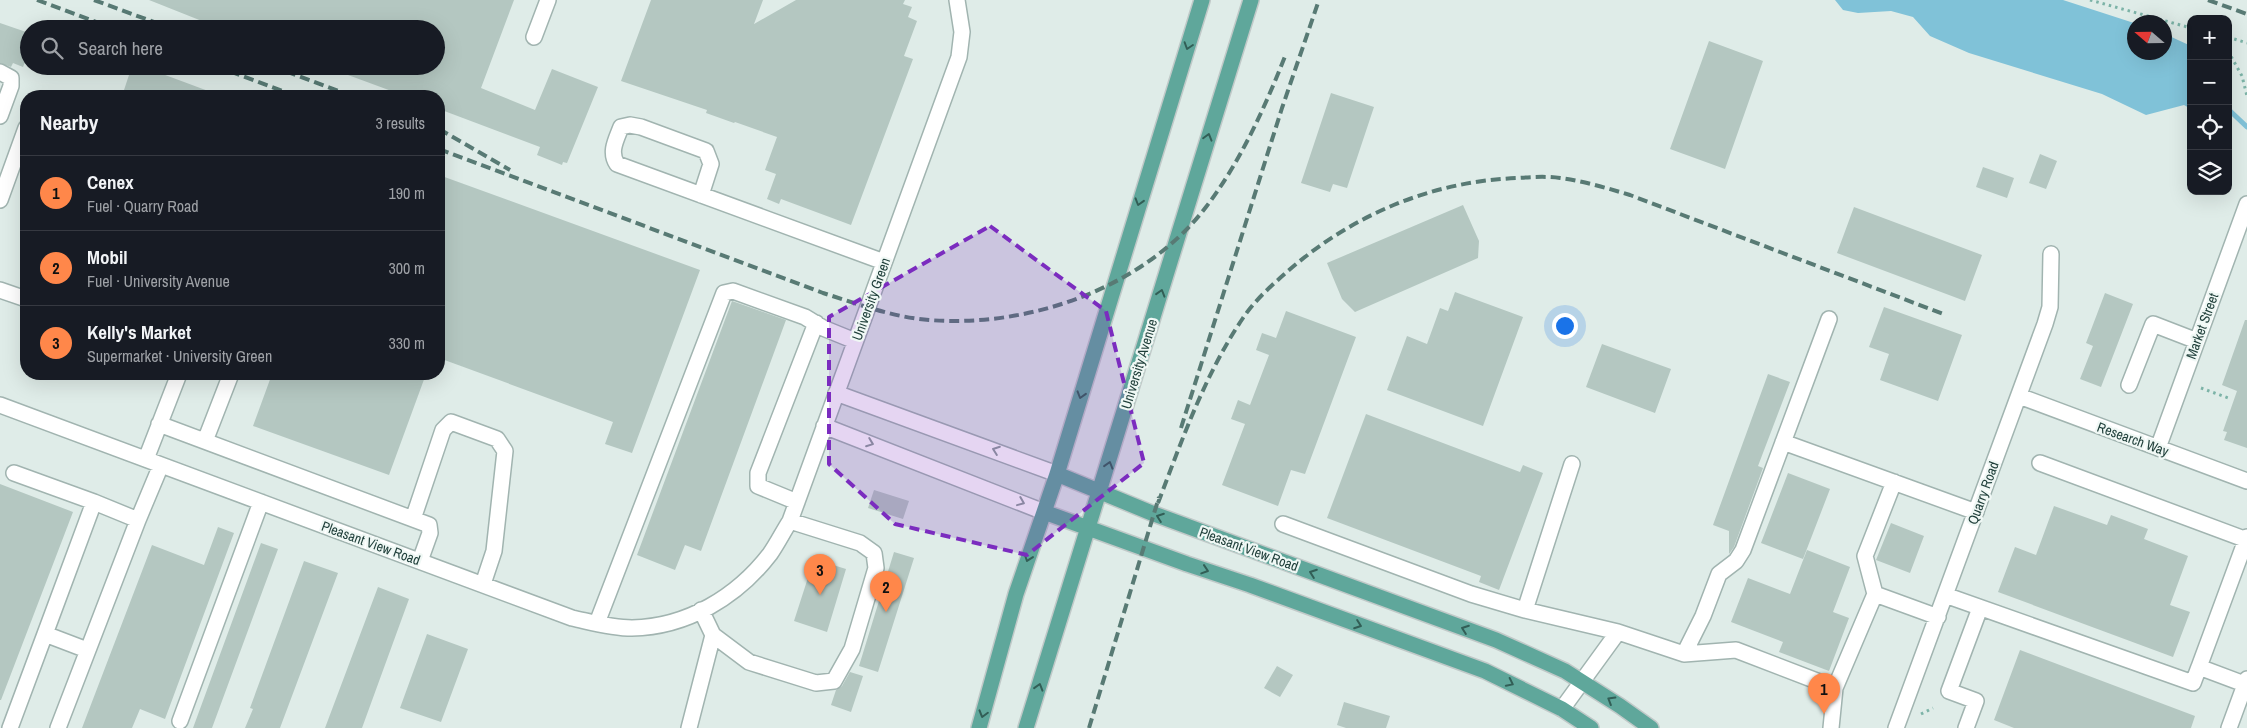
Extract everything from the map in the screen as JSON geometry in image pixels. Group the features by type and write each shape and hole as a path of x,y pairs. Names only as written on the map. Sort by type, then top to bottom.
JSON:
{"main road":[{"path":"979,728 1016,594 1057,474 1202,0"},
{"name":"University Avenue","path":"1026,728 1251,0"},
{"name":"Pleasant View Road","path":"1057,474 1163,518 1496,640 1564,671 1651,728"},
{"path":"1044,512 1485,671 1562,709 1591,728"}],"street":[{"path":"534,37 548,0"},
{"name":"University Green","path":"741,584 770,554 790,521 959,57 962,32 957,0"},
{"path":"0,72 11,78 11,86 0,116"},
{"path":"701,195 712,164 706,151 641,126 630,125 621,127 612,150 613,158 617,164 701,195 884,262"},
{"path":"0,200 20,145"},
{"name":"Market Street","path":"2158,448 2247,204"},
{"name":"Quarry Road","path":"1896,728 2050,307 2051,254"},
{"path":"0,290 20,297"},
{"path":"597,623 724,293 733,291 805,317 823,328 855,341"},
{"path":"1684,654 1703,616 1719,574 1736,560 1743,550 1829,319"},
{"path":"797,502 758,486 758,473 816,323"},
{"path":"2129,384 2152,324 2197,341"},
{"path":"146,459 177,380"},
{"path":"205,441 229,380"},
{"name":"Pleasant View Road","path":"836,393 1057,474"},
{"name":"Research Way","path":"2019,396 2247,481"},
{"name":"Pleasant View Road","path":"0,405 572,618 630,628 653,626 685,618 722,600 741,584"},
{"path":"413,519 443,430 451,422 497,440 506,451 494,551 483,584"},
{"path":"159,424 429,525 430,532 420,561"},
{"path":"824,426 1044,512"},
{"path":"1783,442 1976,512"},
{"path":"1945,596 2194,684 2247,539 2040,463"},
{"path":"1526,610 1572,464"},
{"path":"58,728 161,465"},
{"path":"14,473 138,520"},
{"path":"1831,728 1835,688 1875,594 1865,556 1894,482"},
{"path":"10,728 94,502"},
{"path":"180,721 261,502"},
{"path":"701,610 713,635 749,662 816,683 834,680 838,676 852,648 876,568 874,553 860,543 790,521"},
{"path":"1283,524 1471,594 1526,610 1618,632 1684,654 1736,650 1835,688"},
{"path":"1875,594 1938,617"},
{"path":"1966,728 1976,701 1949,691 1980,608"},
{"path":"1562,709 1618,632"},
{"path":"45,634 87,650"},
{"path":"689,728 713,635"},
{"path":"2199,666 2246,683 2229,728"}],"path":[{"path":"2090,0 2187,27"},
{"path":"2232,38 2247,43"},
{"path":"2232,58 2242,76 2247,96"},
{"path":"2201,388 2231,399"},
{"path":"1922,714 1933,708"}],"highlighted area":[{"path":"990,226 1106,311 1144,463 1027,555 895,524 829,464 829,317"}],"water":[{"path":"1835,0 2063,0 2127,21 2127,60 2172,60 2172,37 2187,44 2187,107 2184,105 2146,115 2102,94 1969,53 1930,36 1913,17 1891,11 1858,13 1843,10"}],"building":[{"path":"149,0 514,0 481,88 535,110 552,69 598,87 567,163 563,162 562,165 537,155 540,147 445,111 445,90 389,90 348,75 445,75 445,20 199,20"},
{"path":"651,0 763,0 754,24 796,0 905,0 903,4 912,7 908,17 917,21 904,56 913,59 851,225 781,199 779,204 767,199 776,174 765,170 777,137 706,113 707,110 621,81"},
{"path":"0,23 20,30 20,66 13,63 11,67 0,63"},
{"path":"1709,41 1763,61 1725,169 1670,149"},
{"path":"129,75 165,75 206,90 124,90"},
{"path":"1331,93 1374,107 1347,188 1333,184 1330,192 1301,183"},
{"path":"2040,154 2057,161 2046,189 2029,183"},
{"path":"1983,167 2014,178 2007,198 1976,187"},
{"path":"445,177 700,270 632,453 605,444 613,422 445,360"},
{"path":"1463,205 1479,241 1478,258 1355,312 1342,299 1327,263"},
{"path":"1854,207 1982,255 1965,301 1837,253"},
{"path":"1455,292 1523,317 1483,426 1387,390 1407,336 1427,344 1440,308 1448,311"},
{"path":"2105,293 2133,304 2101,387 2080,379 2093,346 2086,343"},
{"path":"732,301 786,320 701,551 685,545 675,570 637,555"},
{"path":"1884,307 1962,335 1938,401 1880,380 1889,354 1869,347"},
{"path":"1286,311 1356,337 1305,474 1291,470 1278,506 1222,485 1245,424 1231,419 1238,400 1250,405 1269,355 1256,350 1262,333 1276,338"},
{"path":"2245,320 2247,320 2247,448 2224,440 2227,432 2223,431 2237,391 2222,385"},
{"path":"1602,344 1671,369 1655,413 1586,387"},
{"path":"1768,374 1790,382 1758,466 1763,468 1734,547 1729,554 1729,531 1713,525"},
{"path":"270,380 424,380 389,475 253,426"},
{"path":"1366,414 1520,472 1523,465 1543,473 1499,590 1479,582 1481,576 1327,518"},
{"path":"1788,473 1830,489 1803,559 1761,543"},
{"path":"0,484 73,512 1,700 0,700"},
{"path":"874,490 909,501 903,519 868,508"},
{"path":"2054,506 2107,525 2111,515 2148,529 2144,539 2188,556 2170,605 2190,612 2173,657 1998,592 2015,547 2036,555"},
{"path":"1891,523 1924,536 1910,573 1876,560"},
{"path":"218,527 234,533 165,719 140,709 132,728 82,728 152,545 204,565"},
{"path":"261,543 278,549 212,728 193,728"},
{"path":"1807,550 1850,567 1833,612 1849,618 1829,671 1779,652 1783,642 1731,622 1748,578 1790,594"},
{"path":"894,552 914,558 878,672 859,666"},
{"path":"814,559 846,569 827,632 794,621"},
{"path":"304,561 338,573 280,728 245,728 253,709 250,708"},
{"path":"378,587 409,599 362,728 325,728"},
{"path":"427,634 468,649 441,722 400,708"},
{"path":"2020,650 2195,716 2191,728 2014,728 1994,720"},
{"path":"1277,666 1293,675 1280,697 1264,688"},
{"path":"850,672 863,676 851,712 831,705 836,690 842,686"},
{"path":"1344,702 1390,716 1386,728 1346,728 1337,725"}],"waterway":[{"path":"2232,113 2247,127"}],"railway":[{"path":"37,0 91,20"},
{"path":"94,0 148,20"},
{"path":"1181,428 1282,108 1319,0"},
{"path":"2208,0 2247,14"},
{"path":"445,151 823,293 875,309 929,320 967,321 1006,317 1044,309 1082,297 1117,280 1151,260 1180,235 1206,207 1230,171 1261,114 1286,54"},
{"path":"240,75 280,90"},
{"path":"296,75 336,90"},
{"path":"445,132 510,170"},
{"path":"1158,503 1185,432 1217,362 1229,339 1258,299 1288,271 1339,233 1395,205 1424,194 1455,186 1486,181 1539,177 1560,178 1595,185 1630,195 1946,315"},
{"path":"1089,728 1159,497"}],"place":[{"name":"Kelly's Market","path":"820,595"},
{"name":"Mobil","path":"886,612"},
{"name":"Cenex","path":"1824,714"}]}
